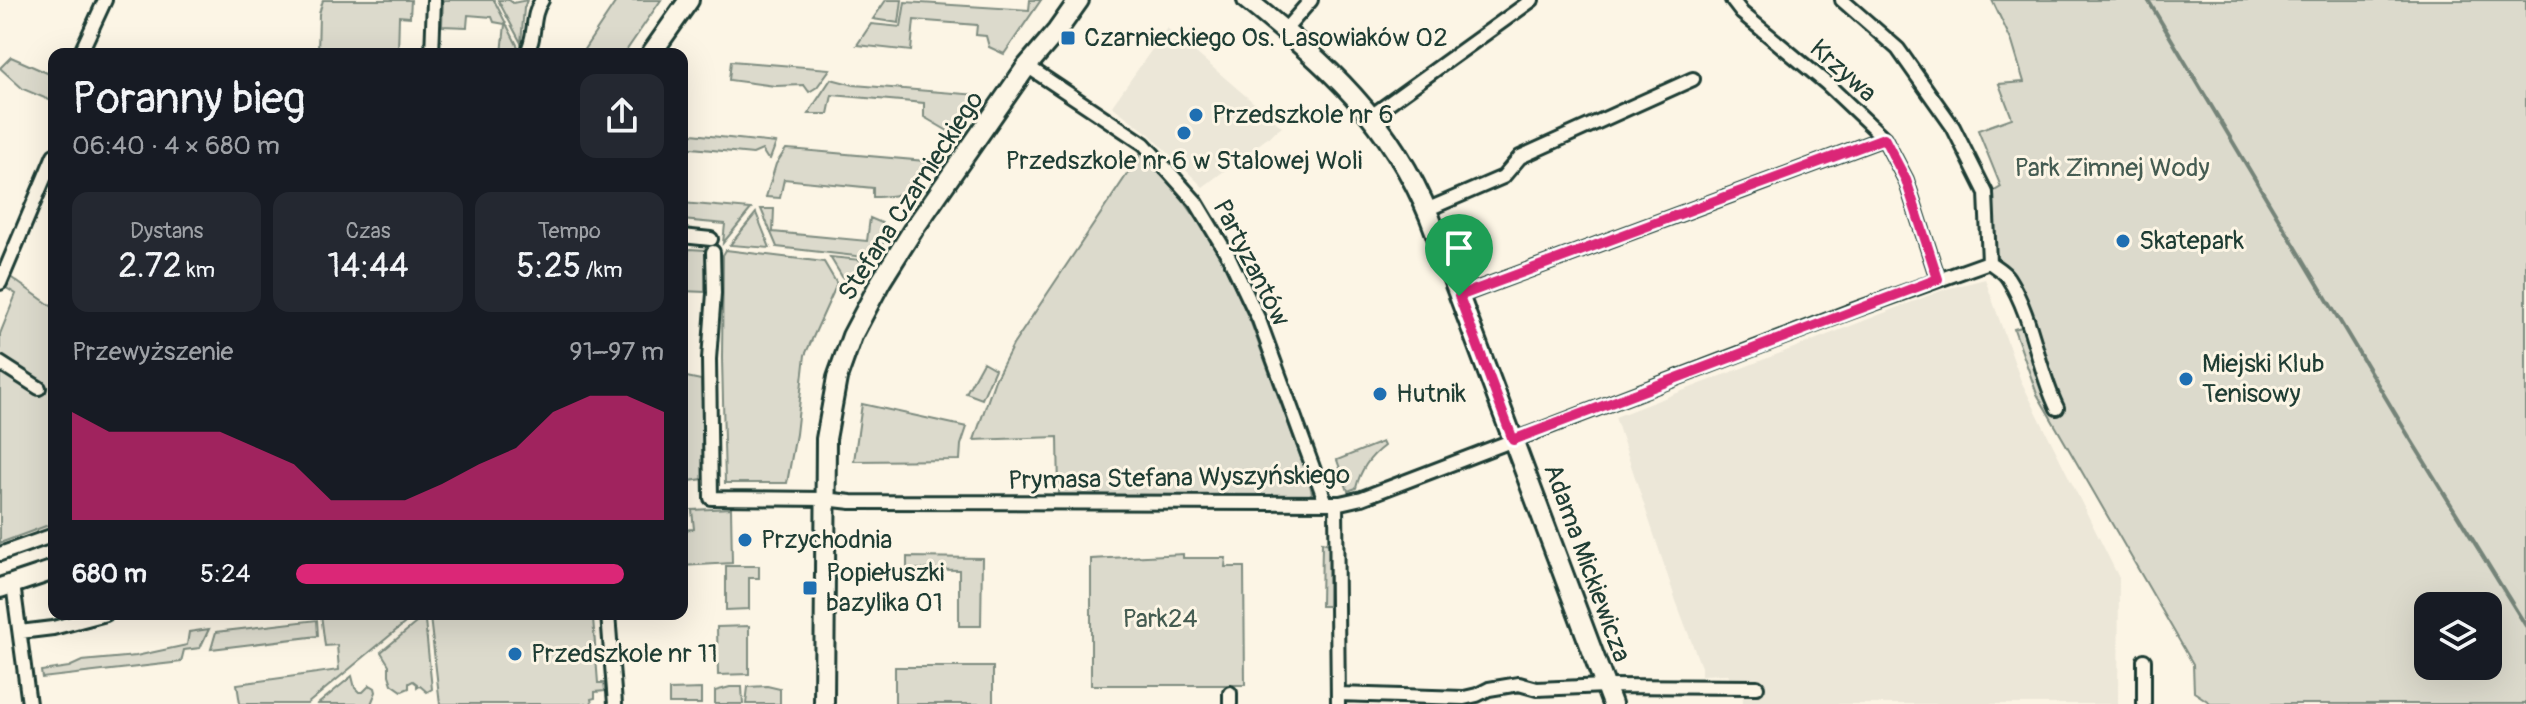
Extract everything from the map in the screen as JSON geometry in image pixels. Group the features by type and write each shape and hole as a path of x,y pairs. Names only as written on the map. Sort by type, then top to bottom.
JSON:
{"street":[{"path":"83,48 105,0"},
{"path":"432,48 434,0"},
{"path":"529,48 534,36 535,13 542,0"},
{"path":"655,48 689,0"},
{"name":"Stefana Czarnieckiego","path":"1027,66 1065,0"},
{"name":"Stefana Czarnieckiego","path":"824,704 826,439 837,378 852,336 913,230 1027,66 1079,0"},
{"name":"Adama Mickiewicza","path":"1247,0 1332,71 1371,116 1408,170 1459,296 1612,704"},
{"path":"1284,31 1311,0"},
{"path":"1371,116 1532,0"},
{"name":"Krzywa","path":"1732,0 1742,13 1826,83 1884,138 1906,180 1938,279"},
{"path":"1842,0 1898,49 1953,127 1986,193 1989,262 2007,276 2023,309 2057,408"},
{"name":"Partyzantów","path":"1027,66 1144,144 1196,202 1229,257 1259,320 1331,504 1338,699"},
{"path":"1426,210 1503,177 1520,157 1693,79"},
{"path":"1459,296 1884,138"},
{"path":"0,283 48,188"},
{"name":"Prymasa Stefana Wyszyńskiego","path":"688,238 712,245 714,293 709,359 711,498 851,502 1331,504 1362,498 1989,262"},
{"path":"0,363 39,388"},
{"path":"0,554 48,537"},
{"path":"29,704 20,632 6,586 48,572"},
{"path":"20,632 83,620"},
{"path":"608,620 615,704"},
{"path":"2144,660 2144,704"},
{"path":"1338,699 1465,701 1489,689 1519,684 1537,689 1757,687"}],"shaded area":[{"name":"Przedszkole nr 6","path":"1167,28 1282,127 1203,187 1149,134 1112,106"},
{"path":"1985,279 2021,381 2119,578 2118,704 1743,704 1742,681 1730,680 1728,674 1701,675 1701,667 1615,417 1946,289"}],"green space":[{"path":"323,0 411,0 410,17 399,16 398,48 318,48 319,14"},
{"path":"443,0 494,0 518,47 503,48 505,24 494,22 492,17 468,15 467,27 442,26"},
{"path":"498,0 513,3 527,0 521,43"},
{"path":"617,0 661,0 628,48 585,48"},
{"path":"886,0 902,0 899,23 873,19"},
{"path":"1030,0 1041,0 1004,54 989,47 986,36 976,35 977,25 914,20 911,51 857,45 871,24 901,27 905,2 1029,10"},
{"name":"Park Zimnej Wody","path":"1992,0 2526,0 2526,704 2212,704 2194,692 2193,664 2037,394 2014,329 2029,325 2007,276 1989,262 1986,196 2001,187 1978,130 2012,118 1999,84 2024,82 2012,42"},
{"path":"11,57 48,73 48,99 23,89 0,68"},
{"path":"731,61 830,69 817,87 809,92 804,85 775,86 729,80"},
{"path":"831,79 854,85 979,95 953,134 924,117 924,103 832,95 828,114 808,114"},
{"path":"688,134 776,143 770,159 762,150 753,154 688,148"},
{"path":"786,149 925,161 913,186 893,196 873,197 873,188 784,179 780,198 766,197 776,164"},
{"path":"1142,152 1181,197 1216,246 1251,323 1309,480 1312,493 1306,498 1059,494 1058,437 974,440 995,380 1013,345"},
{"path":"688,204 751,209 723,243 725,224 688,221"},
{"path":"761,209 774,209 773,232 867,241 870,218 882,223 890,234 873,258 777,247"},
{"path":"756,213 770,248 730,245"},
{"path":"689,249 706,250 705,292 688,291"},
{"path":"726,250 824,262 837,284 805,355 787,483 725,483 722,358 723,255"},
{"path":"830,257 872,261 852,293"},
{"path":"9,276 48,304 48,525 0,543 0,334 16,294 3,286"},
{"path":"983,362 995,369 982,399 966,393"},
{"path":"688,377 701,380 703,479 688,481"},
{"path":"862,404 967,427 960,460 854,461"},
{"path":"1382,442 1384,446 1366,465 1356,488 1348,491 1337,460"},
{"path":"731,508 732,563 688,566 688,530 694,529 692,510"},
{"path":"1322,542 1329,544 1328,606 1321,606"},
{"name":"Park24","path":"1183,554 1183,558 1226,558 1225,567 1244,567 1245,685 1091,685 1091,559"},
{"path":"907,557 982,558 981,626 959,626 959,570 907,569"},
{"path":"726,566 759,566 759,578 749,578 749,609 726,610"},
{"path":"317,620 318,636 211,649 216,632"},
{"path":"322,620 409,620 307,704 240,704 237,684 339,670 337,645 325,646"},
{"path":"420,620 424,620 432,689 427,692 420,686 417,688 413,681 409,683 409,688 402,691 392,684 389,665 381,652"},
{"name":"Przedszkole nr 11","path":"430,620 593,620 598,683 604,683 605,691 595,692 592,704 440,704"},
{"path":"749,626 749,674 718,675 717,627"},
{"path":"209,629 200,648 184,650 181,662 42,678 41,671 69,667 82,661 136,656 187,645 189,632"},
{"path":"895,667 993,667 993,704 895,704"},
{"path":"352,676 359,692 370,685 375,688 371,704 318,704"},
{"path":"742,687 743,704 715,704 715,691"},
{"path":"748,687 780,689 780,704 746,704"},
{"path":"701,689 701,704 669,704 669,690"}],"waterway":[{"path":"2148,0 2526,626"}],"place":[{"name":"Czarnieckiego Os. Lasowiaków 02","path":"1068,38"},
{"name":"Przedszkole nr 6","path":"1196,115"},
{"name":"Przedszkole nr 6 w Stalowej Woli","path":"1184,133"},
{"name":"Skatepark","path":"2123,241"},
{"name":"Miejski Klub Tenisowy","path":"2186,379"},
{"name":"Hutnik","path":"1380,394"},
{"name":"Przychodnia","path":"745,540"},
{"name":"Popiełuszki bazylika 01","path":"810,588"},
{"name":"Przedszkole nr 11","path":"515,654"}],"route":[{"path":"1884,138 1906,180 1938,279 1513,440 1459,296 1884,138"}]}
